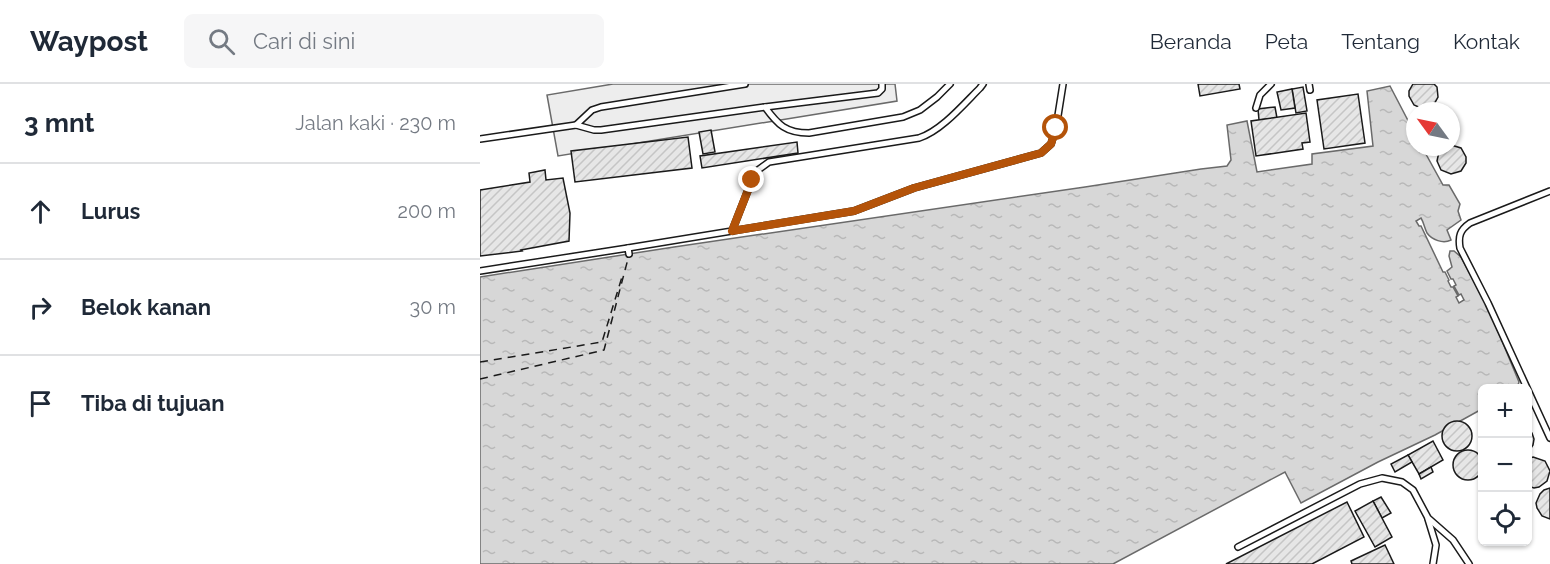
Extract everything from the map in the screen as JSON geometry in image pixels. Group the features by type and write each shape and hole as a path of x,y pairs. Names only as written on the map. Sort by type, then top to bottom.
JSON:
{"lane":[{"path":"576,125 592,110 601,107 745,84"},
{"path":"480,139 576,125 601,130 878,93 882,89 882,84"},
{"path":"765,107 778,124 796,133 809,133 903,117 920,110 950,84"},
{"path":"732,231 752,180 758,170 769,162 928,135 983,84"},
{"path":"480,271 629,251 854,211 914,188 1041,153 1051,144 1063,84"},
{"path":"1256,108 1260,95 1271,84"},
{"path":"1550,191 1470,223 1460,233 1458,240 1550,438"},
{"path":"1238,547 1360,484 1382,478 1402,482 1413,490 1428,518 1436,545 1433,564"},
{"path":"1428,518 1453,540 1469,564"}],"shaded area":[{"path":"613,84 895,84 897,101 558,156 547,95"}],"water":[{"path":"1390,86 1406,117 1406,156 1427,156 1443,185 1449,185 1460,204 1458,211 1461,220 1447,230 1451,240 1445,242 1435,239 1427,233 1421,218 1416,221 1421,226 1443,272 1458,296 1456,297 1459,303 1464,300 1447,271 1452,267 1450,251 1454,251 1461,257 1490,312 1519,382 1518,384 1478,384 1478,411 1435,435 1301,503 1285,472 1113,564 480,564 480,277 1227,166 1231,160 1227,125 1247,121 1257,172 1312,164 1312,154 1373,146 1367,91"}],"building":[{"path":"1198,84 1239,84 1240,89 1200,96"},
{"path":"1413,84 1434,84 1437,87 1438,97 1435,102 1412,102 1409,91"},
{"path":"1303,87 1307,111 1296,113 1292,89"},
{"path":"1292,89 1295,108 1281,110 1277,92"},
{"path":"1358,94 1365,143 1324,149 1317,100"},
{"path":"1275,107 1277,118 1259,120 1258,109"},
{"path":"1306,113 1310,142 1302,143 1303,149 1256,156 1251,121"},
{"path":"711,130 715,152 703,154 699,132"},
{"path":"688,137 692,168 575,182 571,151"},
{"path":"797,142 798,153 702,168 700,156"},
{"path":"1460,148 1466,157 1466,163 1461,171 1451,174 1441,170 1437,161 1438,156 1460,156"},
{"path":"545,170 546,180 563,178 570,213 569,241 522,251 480,256 480,190 530,182 529,173"},
{"path":"1457,421 1468,425 1472,436 1468,447 1457,451 1446,447 1442,436 1446,425"},
{"path":"1433,441 1443,460 1419,474 1408,455"},
{"path":"1462,451 1478,453 1478,477 1468,480 1462,479 1454,471 1454,459"},
{"path":"1408,455 1412,462 1395,472 1391,464"},
{"path":"1532,457 1545,461 1550,471 1547,481 1534,488 1532,487"},
{"path":"1431,467 1433,472 1421,479 1419,474"},
{"path":"1550,488 1550,519 1542,516 1536,503 1540,494"},
{"path":"1381,497 1391,513 1382,518 1373,501"},
{"path":"1373,501 1392,537 1375,547 1355,511"},
{"path":"1347,502 1364,537 1312,564 1226,564"},
{"path":"1385,545 1394,564 1352,564 1351,561"}],"ferry route":[{"path":"480,379 604,350 629,255"},
{"path":"480,362 602,342 622,277"}],"route":[{"path":"752,180 732,231 854,211 914,188 1041,153 1051,144 1056,128"}]}
